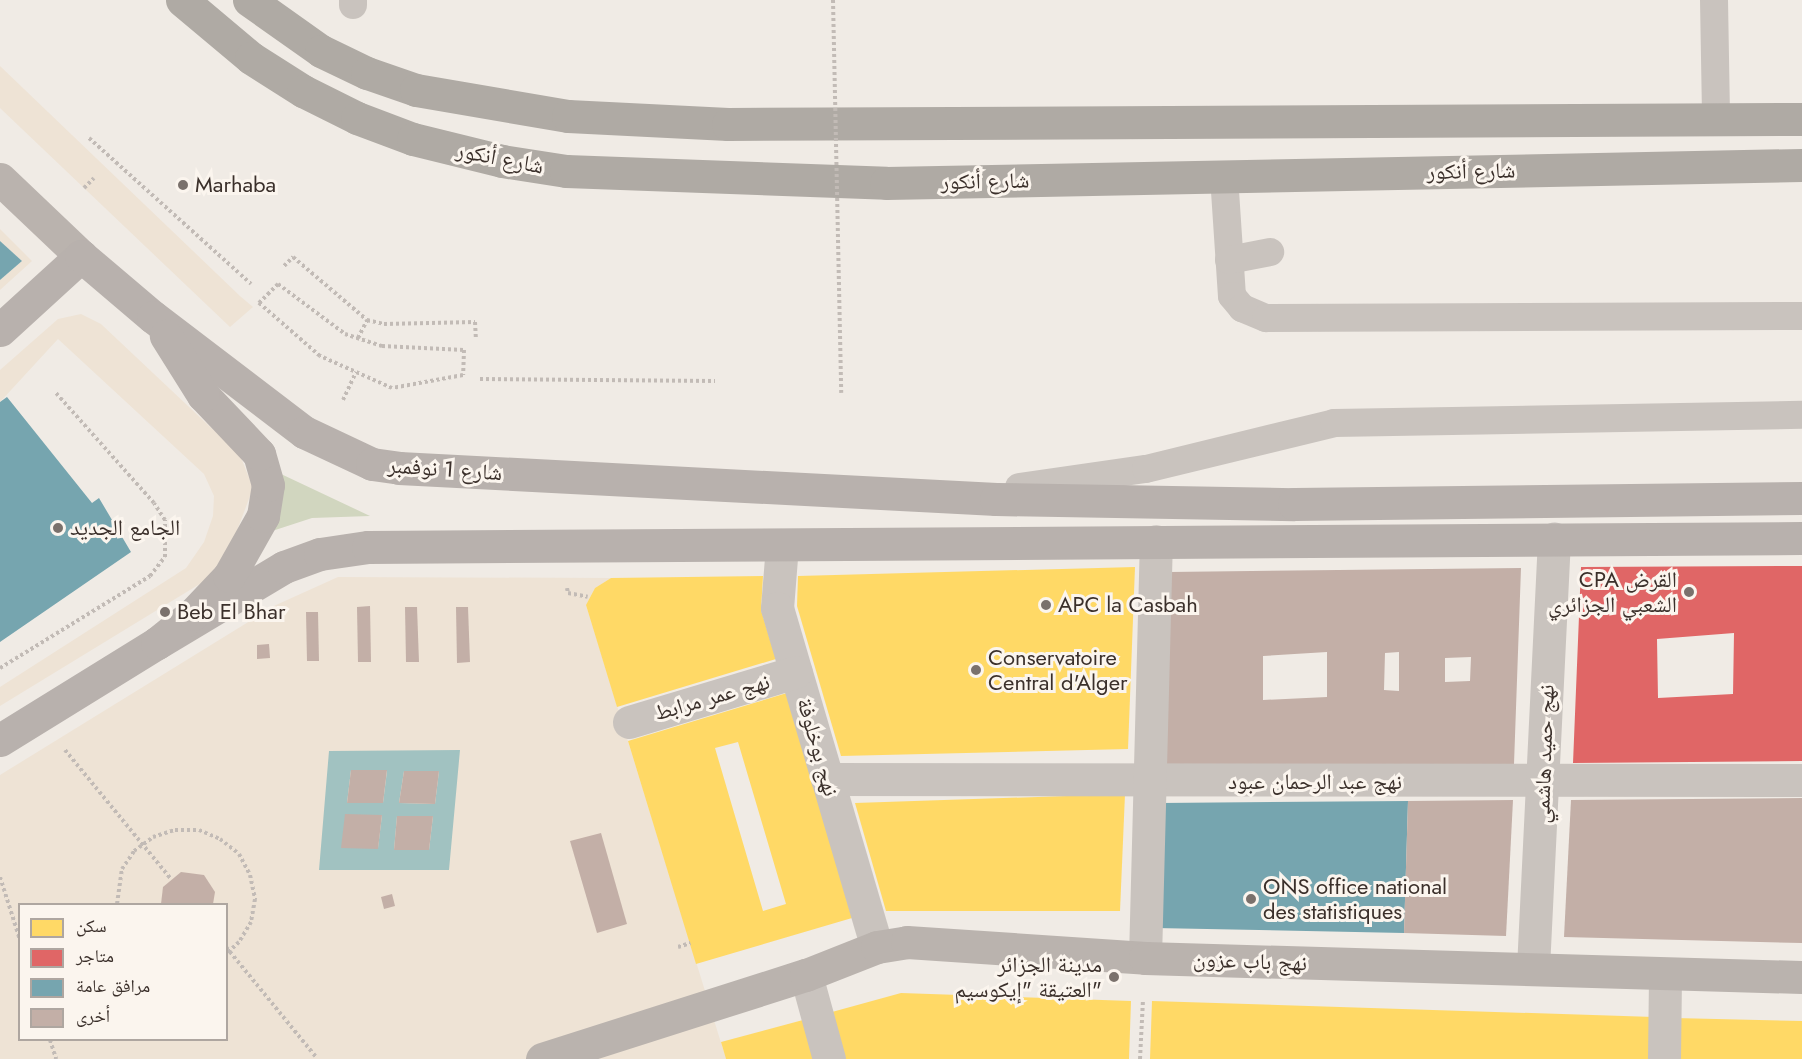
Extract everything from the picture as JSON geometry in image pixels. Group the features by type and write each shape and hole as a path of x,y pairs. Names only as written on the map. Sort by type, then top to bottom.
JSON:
{"highway":[{"path":"249,0 321,51 367,73 416,90 568,116 728,124 1802,119"},
{"name":"شارع أنكور","path":"193,10 251,58 303,92 357,118 413,139 566,171 886,183 1802,165"}],"main road":[{"name":"شارع 1 نوفمبر","path":"81,256 153,317 304,432 372,464 417,470 768,484 922,495 1294,504 1802,498"},
{"path":"0,330 81,256"},
{"path":"153,317 203,395 259,454 268,485 262,516 229,576 193,614 157,643"},
{"path":"0,740 247,586 320,554 414,546 1802,538"}],"street":[{"path":"0,180 81,256"},
{"name":"نهج حميد هاشمي","path":"1533,968 1544,783 1554,539"},
{"path":"1145,958 1156,541"},
{"name":"نهج بوخلوفة","path":"782,545 777,608 877,947"},
{"name":"نهج عمر مرابط","path":"629,722 796,672"},
{"name":"نهج عبد الرحمان عبود","path":"827,779 1544,783 1802,780"},
{"name":"نهج باب عزون","path":"542,1059 578,1053 709,1003 806,975 877,947 907,942 1145,958 1802,977"},
{"path":"1664,1059 1665,974"},
{"path":"806,975 829,1059"}],"lane":[{"path":"171,0 193,10"},
{"path":"1714,0 1716,119"},
{"path":"1224,176 1232,296 1242,308 1266,318 1802,316"},
{"path":"1229,260 1270,252"},
{"path":"922,495 1108,476 1334,423 1802,415"}],"path":[{"path":"833,0 841,393"},
{"path":"89,138 251,284"},
{"path":"84,188 94,178"},
{"path":"284,266 293,257 367,320 384,324 475,322 476,340"},
{"path":"278,284 345,334 382,346 464,350 463,375 392,388 356,372 320,356 259,303 278,284"},
{"path":"358,338 367,320"},
{"path":"343,400 356,372"},
{"path":"480,380 715,381"},
{"path":"0,668 150,576 165,557 165,520 154,503 55,392"},
{"path":"568,593 588,597"},
{"path":"64,750 171,879"},
{"path":"117,903 122,869 142,845 175,830 199,830 220,839 239,854 250,875 255,898 251,922 228,951 316,1057"},
{"path":"0,877 18,934"},
{"path":"678,946 690,943"},
{"path":"1140,1059 1145,958"},
{"path":"50,1041 56,1059"}],"green space":[{"path":"281,474 370,516 312,518 266,533"}],"shaded area":[{"path":"0,66 253,307 230,327 0,108"},
{"path":"0,229 32,261 0,290 0,280 22,261 0,241"},
{"path":"81,314 101,324 240,455 253,488 229,552 203,582 0,706 0,687 186,568 204,542 213,516 214,496 204,474 58,339 0,402 0,370 58,319"},
{"path":"338,577 611,578 595,588 586,605 726,1059 0,1059 0,775 276,605"}],"water":[{"path":"460,750 449,870 319,870 329,751","holes":["351,770 387,771 383,803 347,803","404,771 439,771 435,804 399,803","345,815 382,815 378,848","397,816 433,816 429,850 394,850"]}],"building: سكن":[{"path":"1135,567 1128,749 841,756 797,606 798,576"},
{"path":"763,576 761,610 776,659 617,707 586,605 595,588 611,578"},
{"path":"787,693 852,918 696,964 628,741","holes":["738,742 786,904 763,911 715,748"]},
{"path":"1125,794 1120,911 886,911 855,803"},
{"path":"901,993 1131,1001 1129,1059 845,1059 832,1012"},
{"path":"1152,1001 1654,1017 1654,1059 1150,1059"},
{"path":"1674,1018 1802,1021 1802,1059 1675,1059"},
{"path":"803,1020 814,1059 726,1059 721,1042"}],"building: متاجر":[{"path":"1802,566 1802,761 1573,763 1581,567","holes":["1734,633 1733,694 1658,698 1657,639"]}],"building: مرافق عامة":[{"path":"0,241 22,261 0,280"},
{"name":"الجامع الجديد","path":"7,397 92,503 99,498 131,552 0,642 0,402"},
{"path":"1408,801 1404,933 1155,928 1160,803"}],"building: أخرى":[{"path":"1521,568 1514,764 1161,767 1169,572","holes":["1327,652 1327,697 1263,700 1263,656","1399,652 1399,691 1384,690 1385,653","1471,657 1470,681 1445,682 1445,658"]},
{"path":"370,606 371,662 358,662 357,607"},
{"path":"405,607 417,607 419,662 406,662"},
{"path":"456,607 468,607 470,662 457,663"},
{"path":"306,612 318,612 319,661 307,661"},
{"path":"269,644 270,658 257,659 257,645"},
{"path":"351,770 387,770 383,803 347,803"},
{"path":"404,771 439,771 435,804 399,803"},
{"path":"1802,798 1802,943 1564,937 1571,800"},
{"path":"1513,800 1506,936 1404,933 1408,801"},
{"path":"345,814 382,815 378,849 341,848"},
{"path":"397,816 433,816 429,850 394,850"},
{"path":"601,833 627,924 597,933 570,841"},
{"path":"181,872 204,875 215,892 213,903 161,903 163,887"},
{"path":"392,894 395,906 384,909 381,897"}],"place":[{"name":"Marhaba","path":"183,185"},
{"name":"الجامع الجديد","path":"58,528"},
{"name":"CPA القرض الشعبي الجزائري","path":"1689,592"},
{"name":"APC la Casbah","path":"1046,605"},
{"name":"Beb El Bhar","path":"165,612"},
{"name":"Conservatoire Central d'Alger","path":"976,670"},
{"name":"ONS office national des statistiques","path":"1251,899"},
{"name":"مدينة الجزائر العتيقة \"إيكوسيم\"","path":"1114,977"}]}
